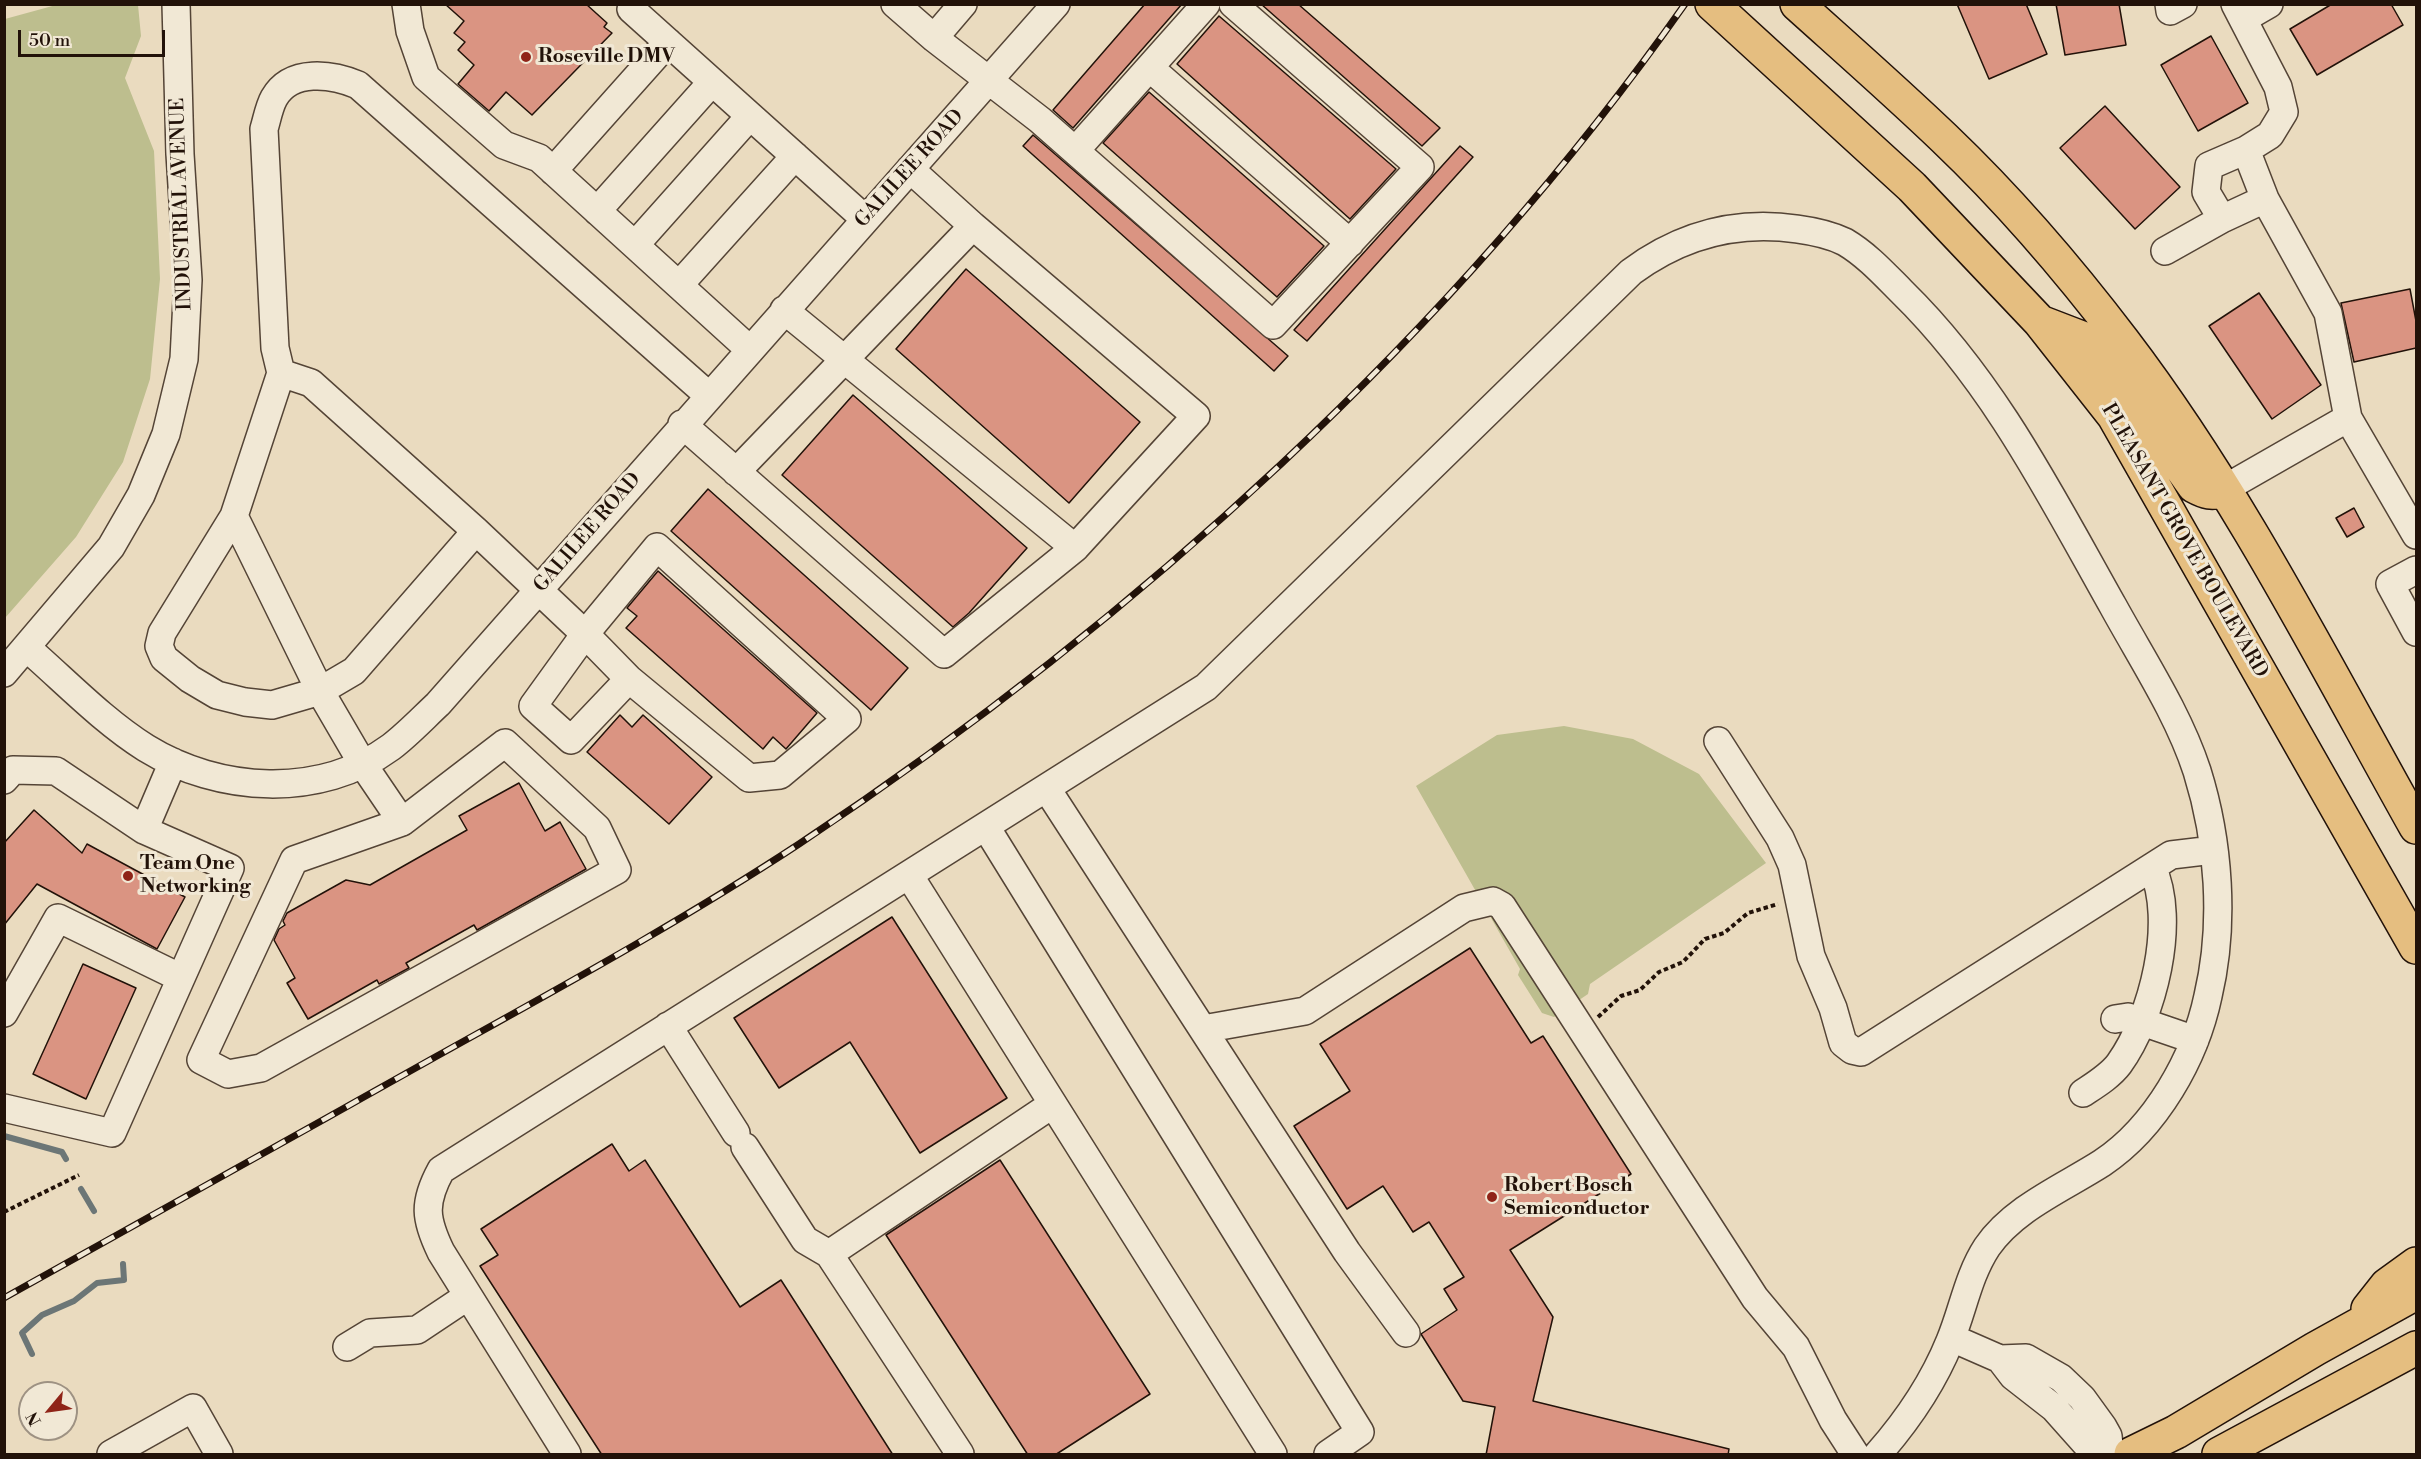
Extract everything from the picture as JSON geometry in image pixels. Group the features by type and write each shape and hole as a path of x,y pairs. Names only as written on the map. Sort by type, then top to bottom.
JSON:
{"main road":[{"name":"PLEASANT GROVE BOULEVARD","path":"1712,4 1912,187 2040,322 2114,416 2416,947"},
{"path":"1802,8 1946,139 2035,234 2129,350 2224,489 2416,827"},
{"path":"2040,322 2092,342 2194,486 2205,492 2218,492 2224,489"},
{"path":"2353,1328 2387,1285 2416,1264"},
{"path":"2131,1455 2176,1432 2416,1293"},
{"path":"2219,1455 2416,1348"},
{"path":"2153,1455 2176,1432"}],"street":[{"name":"INDUSTRIAL AVENUE","path":"4,673 111,547 141,495 166,435 184,359 188,280 180,154 176,4"},
{"path":"406,4 410,31 426,76 504,145 539,158 749,349"},
{"path":"895,4 1075,152 1273,325 1420,167 1233,4"},
{"path":"934,38 963,4"},
{"name":"GALILEE ROAD","path":"27,648 126,734 173,762 206,775 241,784 274,784 310,780 362,763 390,747 438,704 682,424 1056,4"},
{"path":"1075,152 1206,4"},
{"path":"2169,4 2170,11 2183,4"},
{"path":"2222,219 2206,192 2209,166 2246,150 2270,135 2284,112 2278,87 2239,12 2269,4"},
{"path":"630,6 865,219"},
{"path":"553,171 668,42"},
{"path":"1149,68 1350,243"},
{"path":"476,531 354,671 320,691 272,705 245,702 217,695 190,679 164,658 159,646 162,633 234,516 281,373 275,348 264,129 274,98 286,84 301,77 338,76 358,85 708,395"},
{"path":"597,211 712,82"},
{"path":"634,245 750,116"},
{"path":"2246,150 2265,199 2328,313 2348,418 2416,535"},
{"path":"679,285 795,156"},
{"path":"682,424 944,654 1075,548 1196,416 973,226 910,169"},
{"path":"2165,251 2222,219 2265,199"},
{"path":"736,472 973,226"},
{"path":"567,1455 468,1296 429,1227 428,1208 431,1189 441,1170 1206,687 1639,266 1654,255 1686,239 1719,230 1751,226 1812,231 1844,242 1874,264 1932,323 1986,389 2041,479 2177,723 2198,775 2213,850 2217,884 2216,935 2208,997 2195,1040 2178,1074 2139,1132 2107,1160 2045,1196 2016,1218 1988,1246 1967,1288 1952,1338 1926,1390 1878,1455"},
{"path":"784,310 1075,548"},
{"path":"281,373 311,383 476,531 585,634 629,679 749,778 780,776 847,719 657,547 585,634 533,706 571,740 629,679"},
{"path":"2224,489 2348,418"},
{"path":"234,516 320,691 362,763 402,822"},
{"path":"2416,570 2390,584 2416,632"},
{"path":"1718,741 1779,838 1792,865 1811,956 1833,1008 1843,1043 1852,1050 1861,1052 2171,855 2213,850"},
{"path":"505,743 597,828 617,870 261,1068 228,1074 201,1060 294,860 402,822 505,743"},
{"path":"144,830 173,762"},
{"path":"4,780 13,770 56,771 144,830 230,868 112,1133 4,1108"},
{"path":"1047,789 1347,1252 1406,1333"},
{"path":"986,827 1360,1432 1328,1455"},
{"path":"2083,1093 2118,1065 2128,1020 2154,984 2161,950 2161,902 2157,878 2152,867"},
{"path":"909,875 1273,1455"},
{"path":"1203,1029 1305,1011 1464,908 1493,902 1503,906 1755,1298 1796,1347 1833,1420 1855,1455"},
{"path":"4,1013 58,918 181,978"},
{"path":"2128,1020 2195,1040"},
{"path":"668,1026 805,1240 829,1254 960,1455"},
{"path":"829,1254 1053,1104"},
{"path":"347,1347 370,1333 417,1330 468,1296"},
{"path":"1952,1338 2000,1359 2026,1358 2061,1378 2082,1398 2108,1436 2110,1455"},
{"path":"2000,1359 2013,1376 2054,1408 2095,1455"},
{"path":"111,1455 193,1408 219,1455"}],"path":[{"path":"1582,1027 1601,1015 1621,996 1640,990 1659,972 1683,962 1705,939 1724,933 1748,913 1770,908 1799,890"},
{"path":"4,1212 79,1175"}],"green space":[{"path":"56,5 138,5 141,36 125,78 154,151 160,279 150,379 123,462 76,537 5,618 5,19"},
{"path":"1564,726 1633,739 1699,774 1766,863 1590,984 1588,994 1554,1017 1542,1013 1518,975 1520,969 1416,786 1497,735"}],"building":[{"name":"Roseville DMV","path":"445,4 586,4 607,23 604,27 612,33 532,115 506,92 489,111 458,84 474,65 458,50 465,42 454,33 464,21"},
{"path":"1145,4 1182,4 1073,128 1053,110"},
{"path":"1261,4 1298,4 1440,128 1422,146"},
{"path":"1957,4 2026,4 2047,54 1989,79"},
{"path":"2056,4 2119,4 2126,45 2065,55"},
{"path":"2332,4 2391,4 2403,25 2317,75 2290,29"},
{"path":"1219,16 1396,169 1350,219 1177,64"},
{"path":"2211,36 2248,103 2198,131 2161,65"},
{"path":"1149,92 1324,246 1277,297 1103,143"},
{"path":"2105,106 2180,187 2135,229 2060,148"},
{"path":"1033,135 1288,356 1274,371 1023,146"},
{"path":"1460,146 1473,157 1307,341 1294,330"},
{"path":"966,269 1140,422 1069,503 896,349"},
{"path":"2410,289 2416,321 2416,348 2354,362 2341,303"},
{"path":"2259,293 2321,385 2272,419 2209,326"},
{"path":"853,395 1027,548 969,613 953,627 782,475"},
{"path":"708,489 908,668 871,710 671,531"},
{"path":"2354,508 2364,527 2347,537 2336,518"},
{"path":"658,571 817,713 786,749 773,737 763,749 626,628 637,616 627,608"},
{"path":"620,715 632,727 643,715 712,777 669,824 587,752"},
{"path":"519,783 545,831 560,822 586,869 477,930 474,925 406,963 409,968 379,984 377,980 308,1019 287,983 295,978 274,940 279,929 285,925 283,921 287,913 346,880 370,885 467,830 459,816"},
{"path":"34,810 82,853 87,844 185,897 157,949 37,884 4,925 4,843"},
{"path":"892,917 1007,1098 920,1153 850,1042 779,1088 734,1018"},
{"name":"Robert Bosch Semiconductor","path":"1470,948 1531,1043 1543,1036 1631,1174 1510,1250 1553,1317 1533,1401 1729,1449 1728,1455 1486,1455 1495,1407 1463,1401 1421,1334 1457,1310 1444,1289 1464,1277 1429,1222 1413,1232 1383,1186 1347,1209 1294,1126 1350,1091 1320,1044"},
{"path":"83,964 136,988 86,1099 33,1074"},
{"path":"612,1144 629,1171 645,1160 740,1307 781,1280 893,1455 602,1455 480,1266 498,1255 481,1229"},
{"path":"1000,1160 1150,1394 1055,1455 1028,1455 886,1235"}],"waterway":[{"path":"4,1136 62,1152 66,1159"},
{"path":"81,1189 94,1211"},
{"path":"32,1354 22,1333 42,1315 74,1301 97,1283 124,1280 123,1264"}],"railway":[{"path":"4,1298 574,979 710,900 799,844 924,757 1046,665 1166,567 1281,464 1391,356 1496,244 1594,126 1685,4"}],"place":[{"name":"Roseville DMV","path":"526,57"},
{"name":"Team One Networking","path":"128,876"},
{"name":"Robert Bosch Semiconductor","path":"1492,1197"}]}
